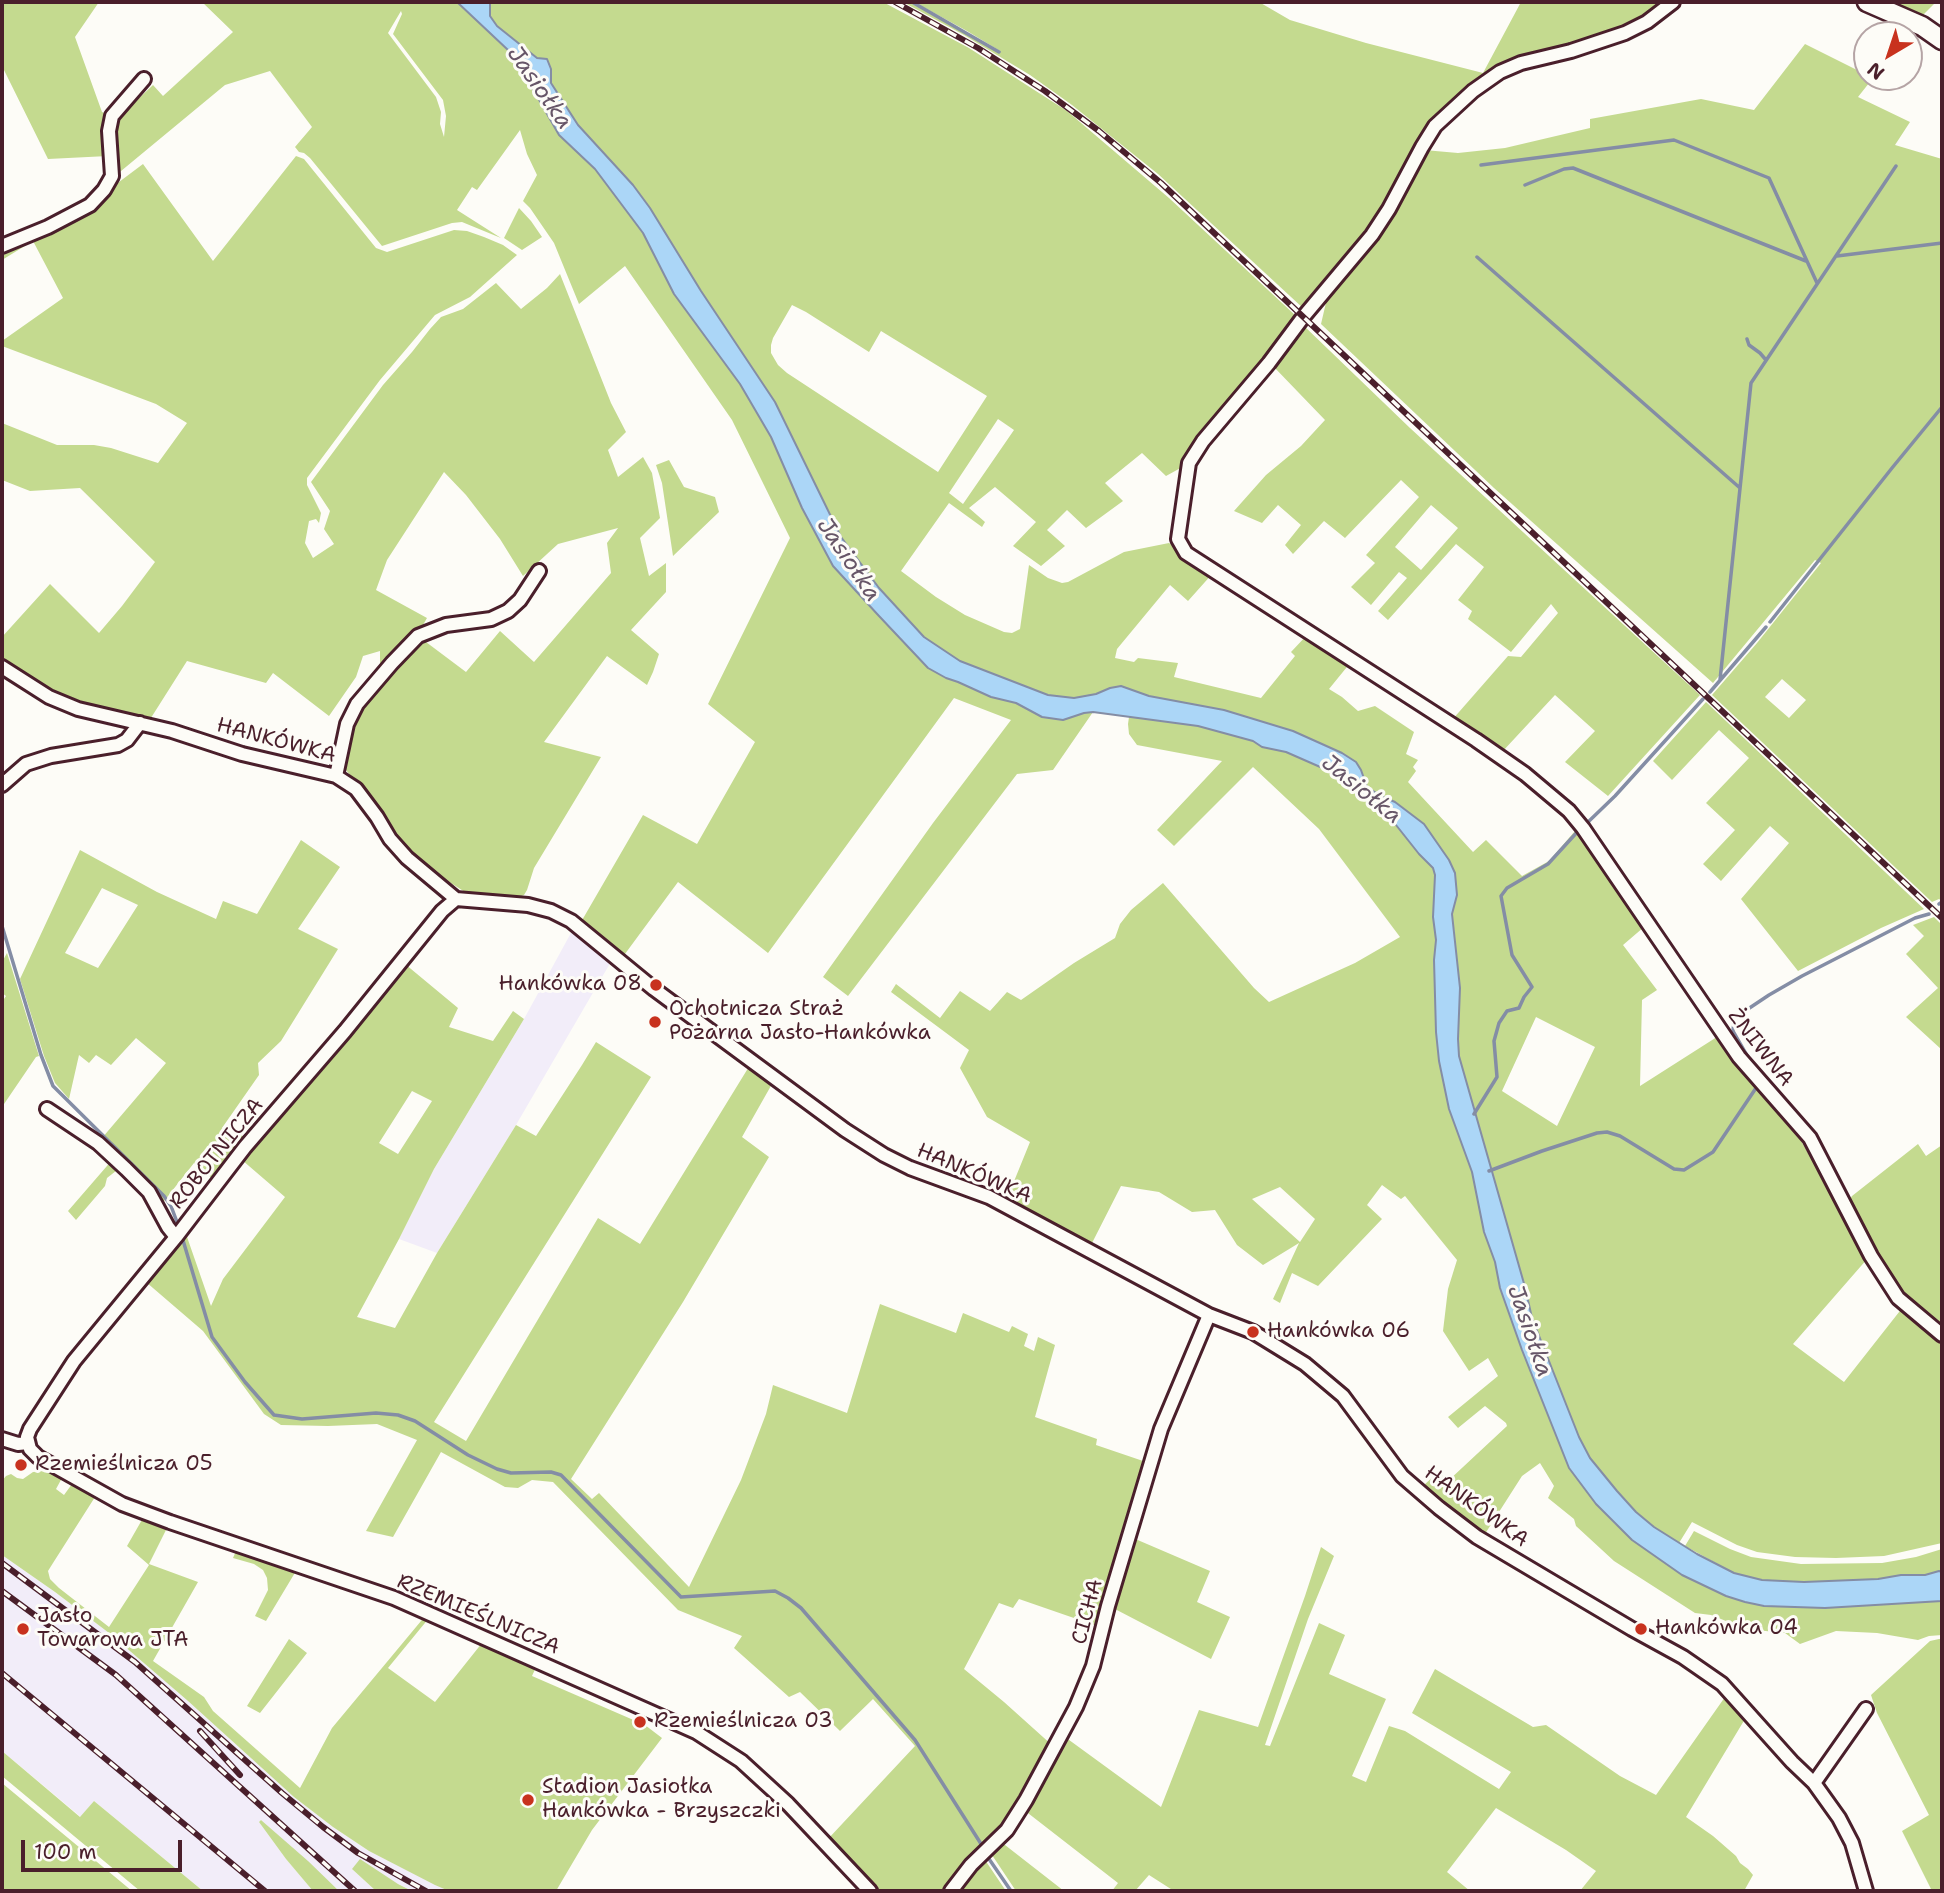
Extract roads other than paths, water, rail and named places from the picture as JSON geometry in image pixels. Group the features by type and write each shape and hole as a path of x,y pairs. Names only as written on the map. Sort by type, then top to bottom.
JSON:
{"street":[{"name":"ŻNIWNA","path":"1673,2 1647,22 1625,33 1571,51 1521,63 1500,72 1435,126 1372,235 1203,441 1189,463 1177,535 1180,546 1186,553 1476,740 1525,774 1569,811 1738,1058 1810,1138 1871,1256 1898,1298 1942,1335"},
{"path":"1867,2 1922,26 1942,40"},
{"path":"2,246 48,227 90,205 104,190 112,176 109,131 112,116 144,79"},
{"path":"335,776 348,724 357,704 418,636 446,625 491,619 508,611 520,600 540,571"},
{"name":"HANKÓWKA","path":"2,667 49,697 78,709 172,731 242,754 335,776 355,789 390,839 407,858 456,899 528,905 551,911 571,921 665,997 845,1130 884,1155 910,1168 989,1197 1209,1315 1253,1332 1305,1364 1343,1396 1402,1476 1477,1537 1610,1617 1683,1657 1722,1684 1814,1783 1839,1818 1852,1843 1866,1891"},
{"path":"2,785 26,764 51,756 118,745 127,740 140,723"},
{"name":"ROBOTNICZA","path":"28,1444 30,1429 75,1360 176,1237 245,1147 345,1031 442,911 456,899"},
{"path":"47,1109 98,1143 126,1169 149,1192 176,1237"},
{"name":"CICHA","path":"951,1891 971,1865 1007,1830 1076,1707 1093,1666 1108,1606 1161,1429 1209,1315"},
{"name":"RZEMIEŚLNICZA","path":"2,1438 18,1444 28,1444 38,1457 122,1504 394,1598 696,1732 741,1761 788,1804 870,1891"},
{"path":"1814,1783 1866,1709"}],"water":[{"name":"Jasiołka","path":"457,2 490,2 490,16 497,26 537,58 547,59 551,69 551,83 578,125 633,185 650,208 775,402 841,537 879,588 924,637 960,661 1048,695 1074,698 1121,686 1149,696 1224,710 1293,731 1356,762 1367,787 1395,802 1424,824 1455,873 1457,895 1452,914 1460,988 1459,1056 1532,1318 1579,1437 1590,1458 1636,1512 1654,1527 1697,1554 1734,1573 1762,1580 1804,1582 1878,1579 1925,1575 1939,1571 1942,1572 1942,1601 1825,1608 1764,1606 1745,1602 1682,1575 1632,1540 1596,1504 1569,1468 1522,1350 1484,1232 1472,1172 1449,1109 1436,1032 1433,868 1396,825 1343,777 1286,752 1198,726 1093,712 1063,720 1042,717 1016,703 991,697 928,668 833,566 802,508 771,437 740,384 674,294 643,233 595,169 559,135 508,50"}],"waterway":[{"path":"912,2 999,52"},
{"path":"1481,165 1674,140 1769,178 1817,283"},
{"path":"1720,680 1751,383 1896,166"},
{"path":"1525,185 1573,168 1806,261"},
{"path":"1837,256 1942,243"},
{"path":"1477,257 1740,488"},
{"path":"1747,339 1749,345 1766,360"},
{"path":"1770,622 1942,407"},
{"path":"1710,692 1766,627"},
{"path":"1587,823 1703,699"},
{"path":"1474,1114 1497,1077 1494,1041 1499,1023 1507,1011 1519,1008 1532,987 1512,955 1501,896 1507,888 1548,864 1580,829"},
{"path":"1752,1064 1733,1031 1734,1021 1739,1015 1802,976 1915,918 1929,914"},
{"path":"2,926 53,1086 164,1196 177,1222"},
{"path":"1489,1171 1542,1151 1607,1132 1620,1136 1674,1169 1684,1170 1713,1152 1756,1088"},
{"path":"182,1237 212,1337 245,1382 274,1415 302,1419 376,1413 398,1415 415,1421 468,1455 497,1469 511,1473 551,1472 561,1475 681,1597 775,1591 788,1598 801,1608 915,1740 983,1847"},
{"path":"987,1856 1011,1891"}],"railway":[{"path":"895,2 978,48 1045,91 1099,131 1161,183 1942,918"},
{"path":"2,1563 135,1662 323,1827 358,1853 426,1891"},
{"path":"2,1591 116,1675 355,1891"},
{"path":"2,1673 265,1891"},
{"path":"200,1731 240,1775"}],"place":[{"name":"Hankówka 08","path":"656,985"},
{"name":"Ochotnicza Straż Pożarna Jasło-Hankówka","path":"655,1022"},
{"name":"Hankówka 06","path":"1253,1332"},
{"name":"Rzemieślnicza 05","path":"21,1465"},
{"name":"Jasło Towarowa JTA","path":"23,1629"},
{"name":"Hankówka 04","path":"1641,1629"},
{"name":"Rzemieślnicza 03","path":"640,1722"},
{"name":"Stadion Jasiołka Hankówka - Brzyszczki","path":"528,1800"}]}
